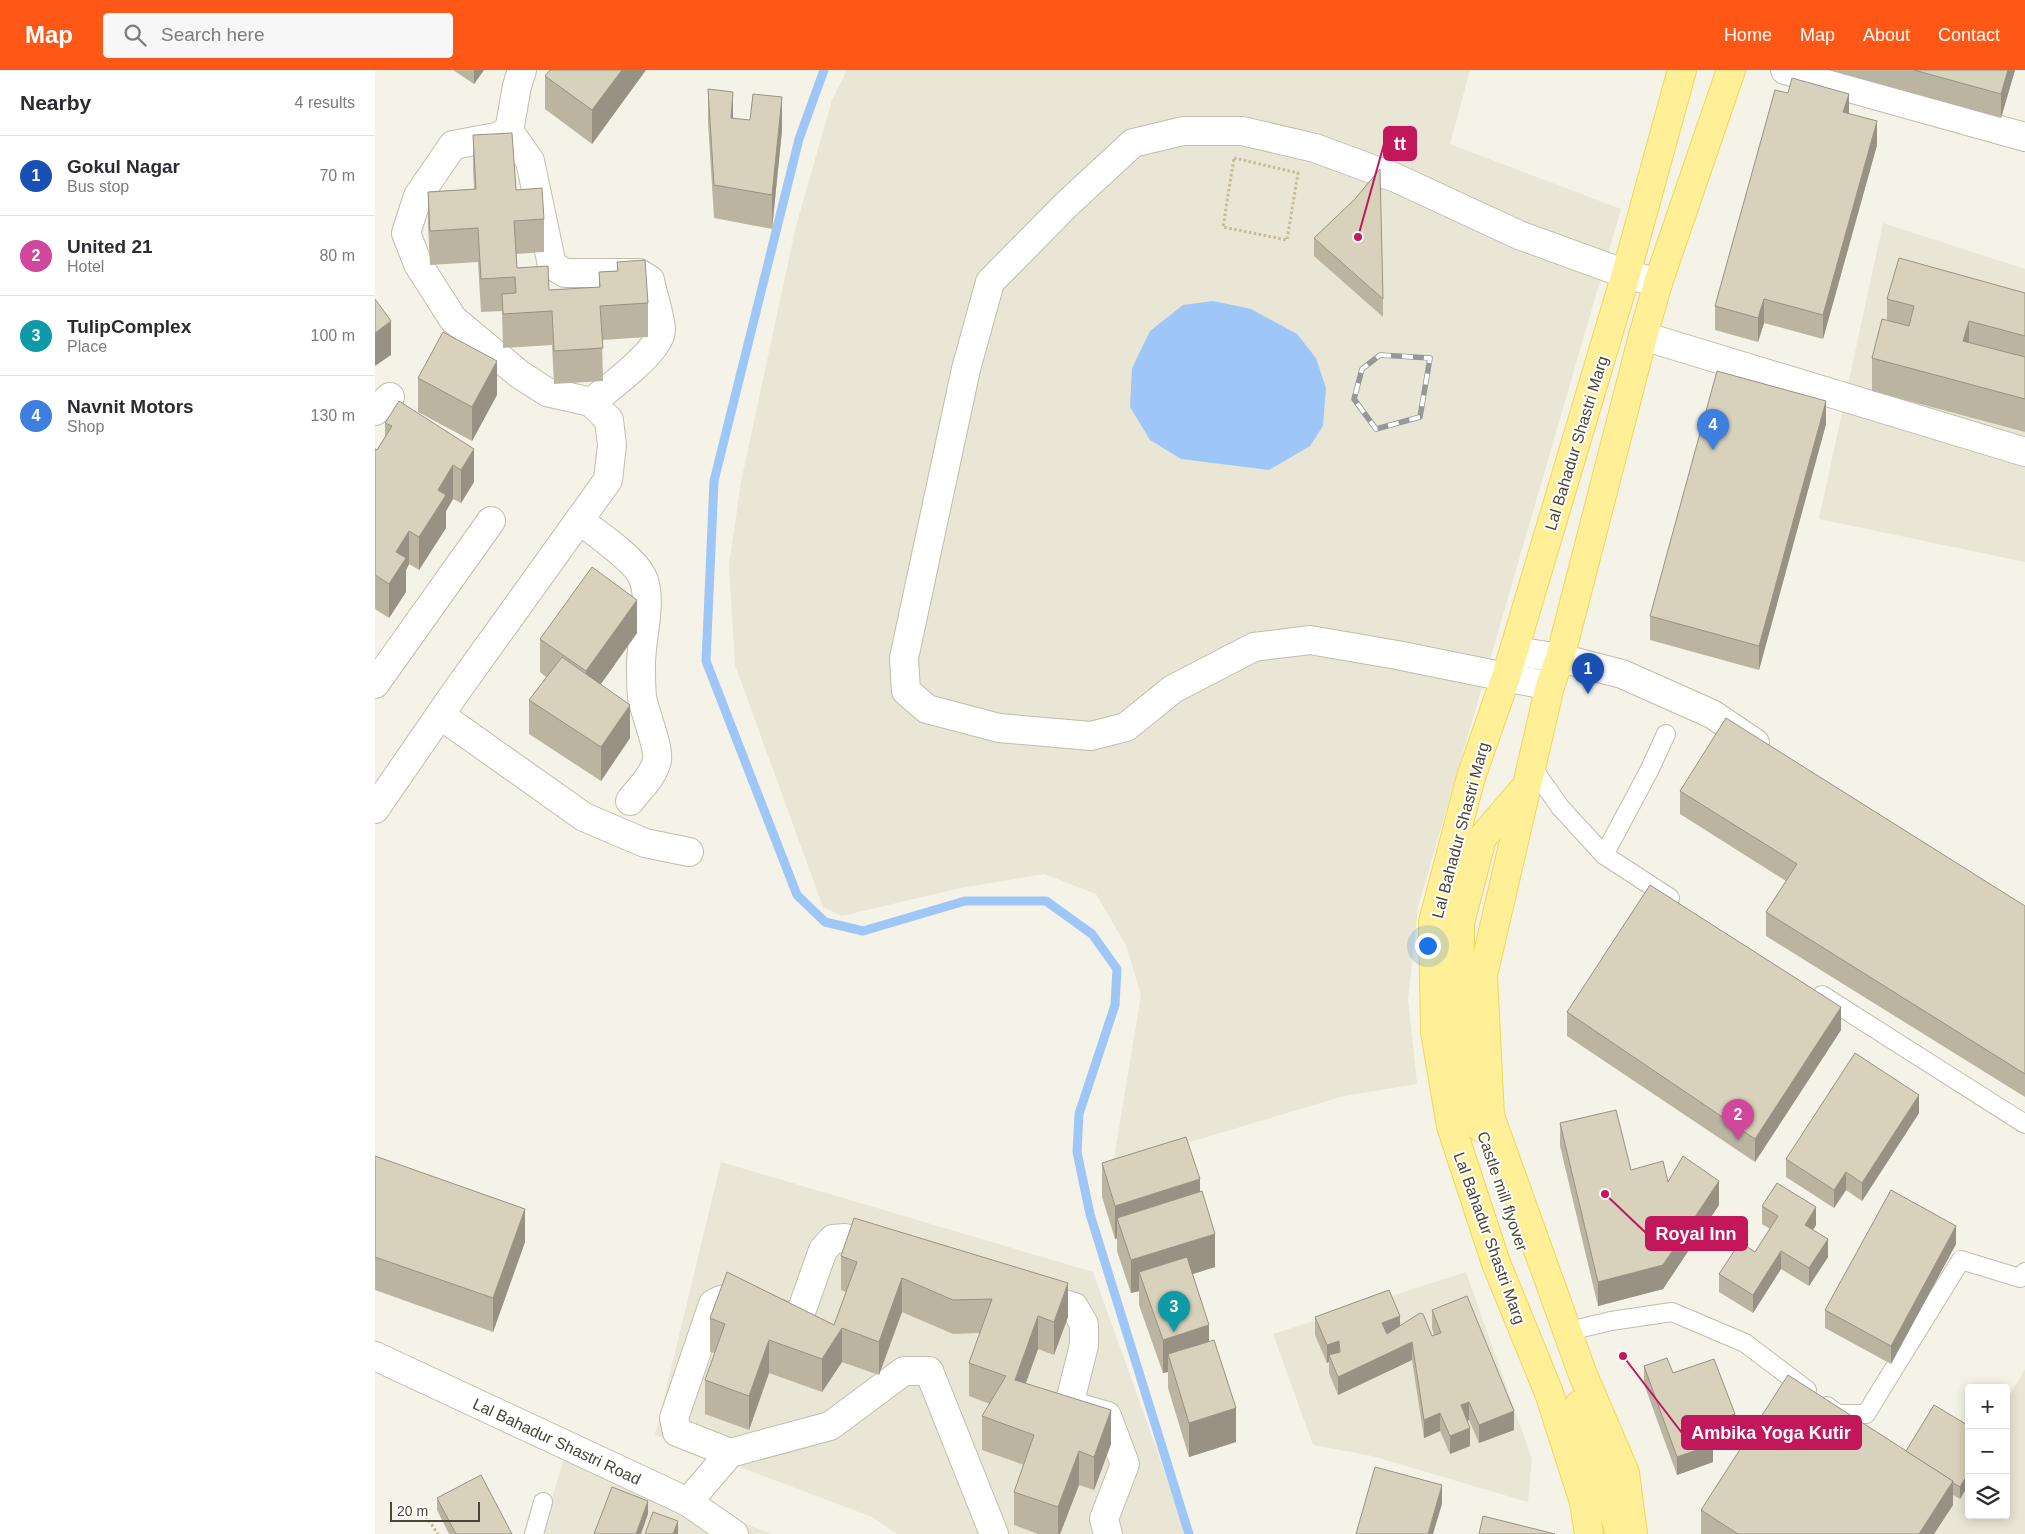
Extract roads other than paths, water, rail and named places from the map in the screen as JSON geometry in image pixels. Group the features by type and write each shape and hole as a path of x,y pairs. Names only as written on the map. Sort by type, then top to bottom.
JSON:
{"main road":[{"name":"Lal Bahadur Shastri Marg","path":"1589,1534 1584,1502 1549,1393 1496,1263 1451,1126 1435,1032 1433,922 1471,777 1506,677 1626,274 1681,70"},
{"path":"1633,1534 1625,1472 1583,1375 1569,1332 1489,1116 1483,975 1549,686 1560,658 1643,336 1658,283 1731,70"},
{"path":"1471,777 1480,844"},
{"path":"1480,844 1529,778"},
{"name":"Castle mill flyover","path":"1480,844 1460,923 1459,1040 1470,1097 1577,1399 1620,1534"}],"street":[{"path":"522,70 517,86 509,131 530,161 552,265 565,273 639,273 650,280 661,331 655,346 619,381 591,402"},
{"path":"1785,70 2025,137"},
{"path":"375,809 439,715 608,480 612,445 609,420 591,402 547,392 519,374 453,319 418,264 406,233 418,196 453,145 496,137 509,131"},
{"path":"1549,686 1397,655 1309,640 1254,647 1173,689 1127,727 1091,736 999,728 927,709 906,691 904,658 966,368 990,282 1067,204 1133,143 1183,131 1242,131 1315,148 1396,178 1519,236 1626,274 1658,283"},
{"path":"1643,336 2025,452"},
{"path":"579,520 619,551 641,575 647,592 641,661 642,696 651,732 658,749 657,762 649,778 630,801"},
{"path":"375,684 383,655 491,521"},
{"path":"1514,651 1560,658 1622,674 1712,714 1778,759"},
{"path":"439,715 584,817 645,843 689,852"},
{"path":"730,1453 677,1432 674,1418 713,1304 721,1298 732,1298 791,1316 801,1312 823,1250 833,1240 845,1238 902,1256"},
{"path":"1007,1287 1073,1307 1084,1324 1085,1345 1069,1405 1107,1416 1125,1464 1104,1519 1108,1534"},
{"name":"Lal Bahadur Shastri Road","path":"375,1356 688,1502 734,1534"},
{"path":"688,1502 730,1453 830,1426 904,1371 929,1371 994,1534"}],"lane":[{"path":"1604,855 1649,771 1666,734"},
{"path":"1529,778 1560,807 1604,855 1688,909"},
{"path":"1806,984 2025,1124"},
{"path":"1569,1332 1611,1322 1672,1312 1745,1343 1839,1414 1866,1414 1961,1260 2020,1278 2025,1272"},
{"path":"534,1534 543,1502"}],"water":[{"path":"1213,301 1251,309 1297,334 1316,358 1326,388 1323,426 1310,446 1269,470 1181,459 1150,440 1130,407 1132,368 1150,331 1183,305"}],"waterway":[{"path":"824,70 799,139 714,481 706,661 797,895 825,922 863,931 965,901 1046,901 1092,934 1117,969 1115,1005 1079,1114 1077,1152 1090,1214 1189,1534"}],"railway":[{"path":"1380,355 1430,358 1420,417 1376,429 1354,399 1362,369 1380,355"}],"place":[{"name":"tt","path":"1358,237"},
{"name":"Navnit Motors","path":"1713,450"},
{"name":"Gokul Nagar","path":"1588,694"},
{"name":"United 21","path":"1738,1140"},
{"name":"Royal Inn","path":"1605,1194"},
{"name":"TulipComplex","path":"1174,1332"},
{"name":"Ambika Yoga Kutir","path":"1623,1356"}]}
